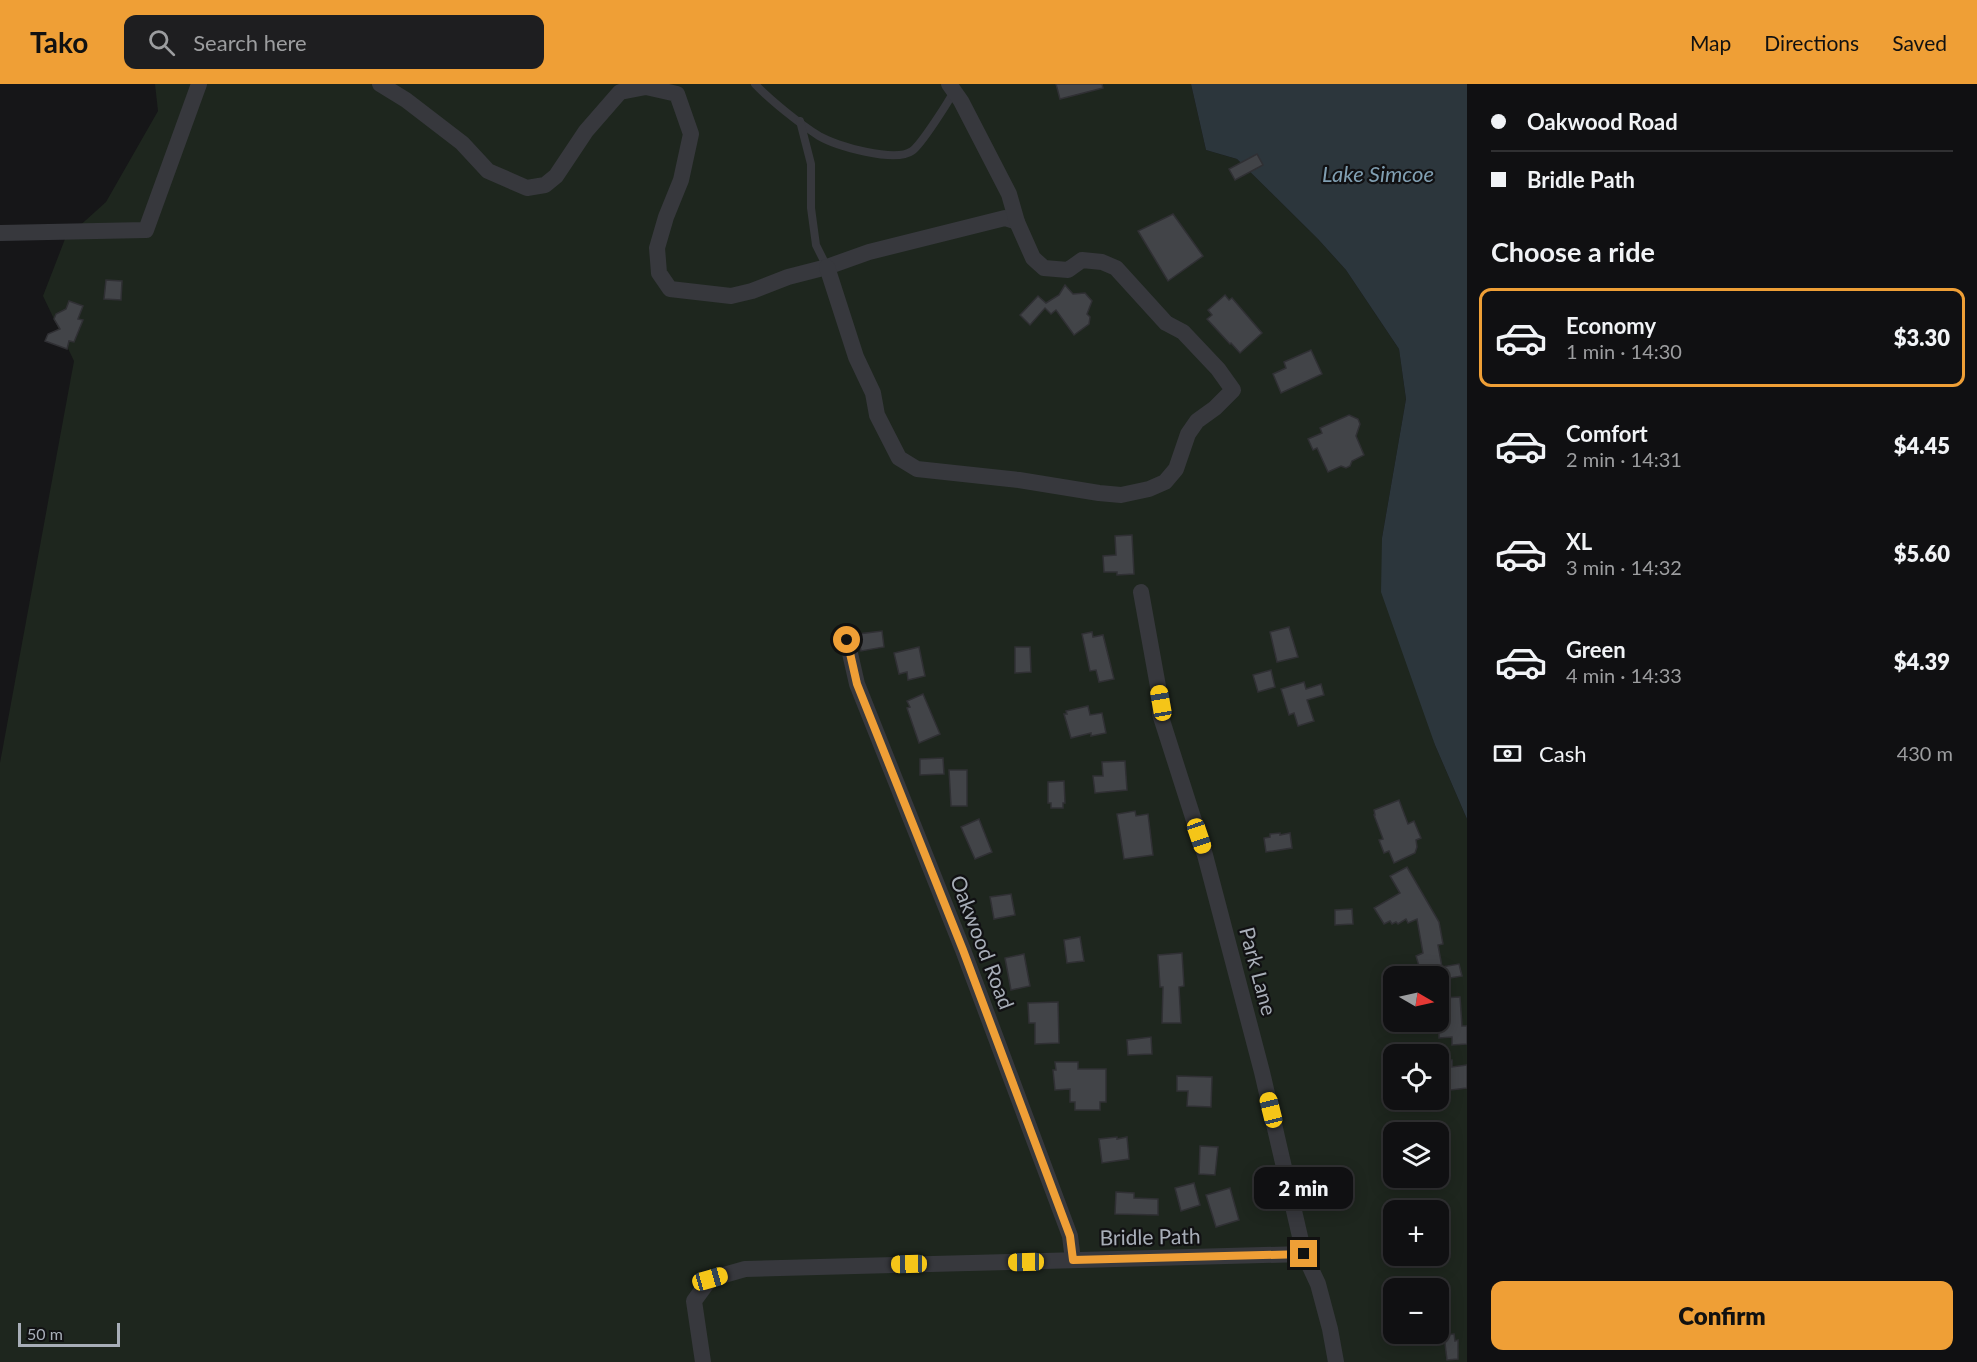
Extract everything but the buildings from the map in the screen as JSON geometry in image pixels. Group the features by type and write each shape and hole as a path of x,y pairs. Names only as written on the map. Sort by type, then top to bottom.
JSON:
{"street":[{"path":"0,233 146,230 199,84"},
{"path":"380,84 406,100 462,143 488,171 527,188 545,185 556,176 586,131 620,92 646,87 677,94 691,134 681,180 666,217 657,248 658,273 670,289 731,296 869,252 1005,218 1017,222"},
{"path":"827,267 856,357 873,393 877,415 899,458 917,469 1122,495 1149,489 1165,482 1176,469 1188,434 1197,421 1215,408 1233,390 1218,369 1183,332 1166,323 1116,268 1102,262 1082,260 1068,270 1044,268 1033,258 1017,222 1009,194 961,101 951,87"},
{"name":"Park Lane","path":"1141,591 1161,703 1160,714 1205,855 1262,1072 1304,1254 1318,1284 1336,1362"},
{"name":"Oakwood Road","path":"847,640 857,684 967,961 1070,1236 1073,1260"},
{"name":"Bridle Path","path":"703,1362 694,1301 710,1279 745,1269 1304,1254"}],"lane":[{"path":"755,84 821,137 872,154 894,156 912,151 948,104 951,87"},
{"path":"799,120 811,164 811,208 816,245 827,267"}],"shaded area":[{"path":"155,84 1191,84 1206,150 1237,159 1318,239 1346,270 1399,349 1406,399 1382,538 1435,745 1467,819 1467,1362 0,1362 0,763 74,361 43,296 65,239 106,202 158,111"}],"water":[{"name":"Lake Simcoe","path":"1191,84 1467,84 1467,819 1435,745 1381,592 1382,538 1406,399 1399,349 1346,270 1318,239 1237,159 1206,150"}],"route":[{"path":"847,640 857,684 980,994 1070,1236 1073,1260 1304,1254"}]}
